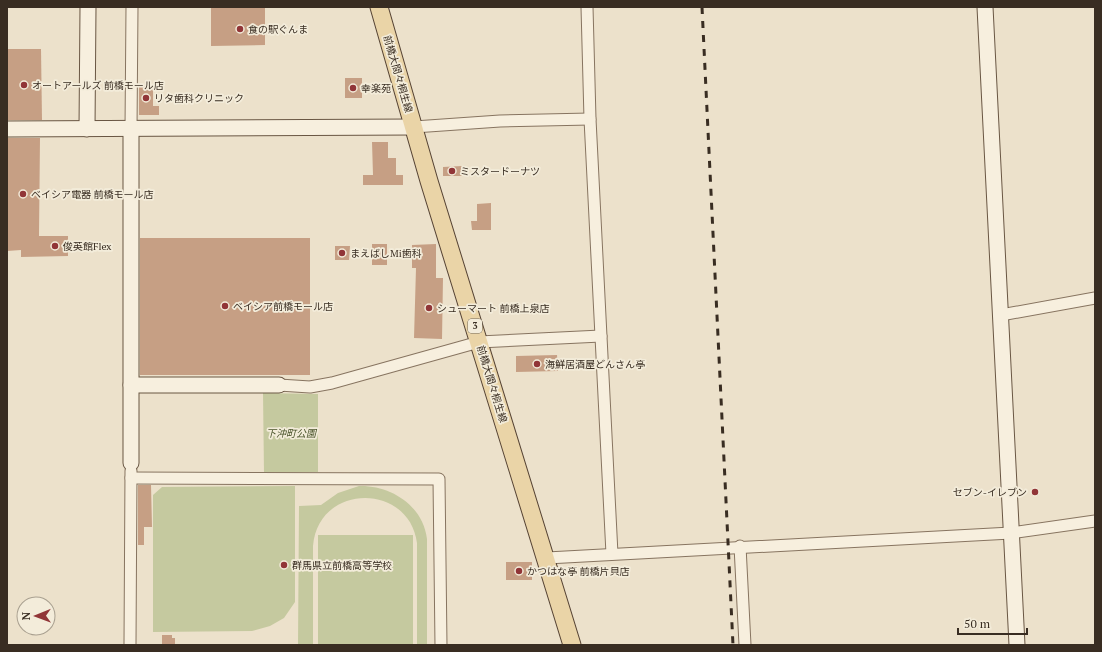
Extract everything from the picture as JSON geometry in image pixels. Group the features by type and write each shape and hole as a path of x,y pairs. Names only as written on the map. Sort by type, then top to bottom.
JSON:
{"main road":[{"name":"前橋大間々桐生線","path":"379,7 414,127 547,558 572,645"}],"street":[{"path":"87,129 88,7"},
{"path":"130,645 132,7"},
{"path":"587,7 590,119 612,554"},
{"path":"985,7 1017,645"},
{"path":"7,129 414,127 590,119"},
{"path":"1001,315 1095,298"},
{"path":"131,385 279,385 310,387 332,383 480,342 601,336"},
{"path":"131,478 439,479 441,645"},
{"path":"547,558 740,546 1011,533 1095,521"},
{"path":"740,546 745,645"}],"green space":[{"name":"下沖町公園","path":"263,393 318,394 318,472 264,473"},
{"path":"295,486 295,602 284,618 270,626 252,631 153,632 153,495 162,487"},
{"path":"359,486 382,489 403,499 419,516 424,527 427,539 427,645 417,645 417,543 410,523 398,509 382,501 364,498 346,501 330,510 319,525 313,546 313,645 298,645 299,506 321,505 338,493"},
{"path":"318,535 413,535 413,645 318,645"}],"building":[{"name":"食の駅ぐんま","path":"211,7 265,7 265,25 269,25 269,34 265,34 265,45 211,46"},
{"name":"オートアールズ 前橋モール店","path":"7,49 41,49 42,120 7,120"},
{"name":"幸楽苑","path":"345,78 362,78 362,98 345,98"},
{"name":"リタ歯科クリニック","path":"139,86 153,86 153,106 159,106 159,115 139,115"},
{"name":"ベイシア電器 前橋モール店","path":"7,138 40,138 39,236 68,236 68,256 21,257 21,250 7,251"},
{"path":"372,142 388,142 388,158 396,158 396,175 403,175 403,185 363,185 363,175 373,175"},
{"name":"ミスタードーナツ","path":"462,166 462,176 443,176 443,167"},
{"path":"491,203 491,230 472,230 471,221 477,221 477,204"},
{"name":"ベイシア前橋モール店","path":"140,238 310,238 310,375 140,375"},
{"path":"372,244 387,244 387,265 372,265"},
{"name":"シューマート 前橋上泉店","path":"436,244 436,278 443,278 442,339 414,338 416,268 412,268 412,245"},
{"name":"まえばしMi歯科","path":"335,246 350,246 349,260 335,260"},
{"name":"海鮮居酒屋どんさん亭","path":"557,355 558,371 516,372 516,356"},
{"path":"138,485 151,485 152,527 144,527 144,545 138,545"},
{"name":"かつはな亭 前橋片貝店","path":"506,562 532,562 532,580 506,580"},
{"path":"162,635 172,635 172,638 175,638 175,645 162,645"}],"railway":[{"path":"702,7 733,645"}],"place":[{"name":"食の駅ぐんま","path":"240,29"},
{"name":"オートアールズ 前橋モール店","path":"24,85"},
{"name":"幸楽苑","path":"353,88"},
{"name":"リタ歯科クリニック","path":"146,98"},
{"name":"ミスタードーナツ","path":"452,171"},
{"name":"ベイシア電器 前橋モール店","path":"23,194"},
{"name":"俊英館Flex","path":"55,246"},
{"name":"まえばしMi歯科","path":"342,253"},
{"name":"ベイシア前橋モール店","path":"225,306"},
{"name":"シューマート 前橋上泉店","path":"429,308"},
{"name":"海鮮居酒屋どんさん亭","path":"537,364"},
{"name":"セブン-イレブン","path":"1035,492"},
{"name":"群馬県立前橋高等学校","path":"284,565"},
{"name":"かつはな亭 前橋片貝店","path":"519,571"}]}
